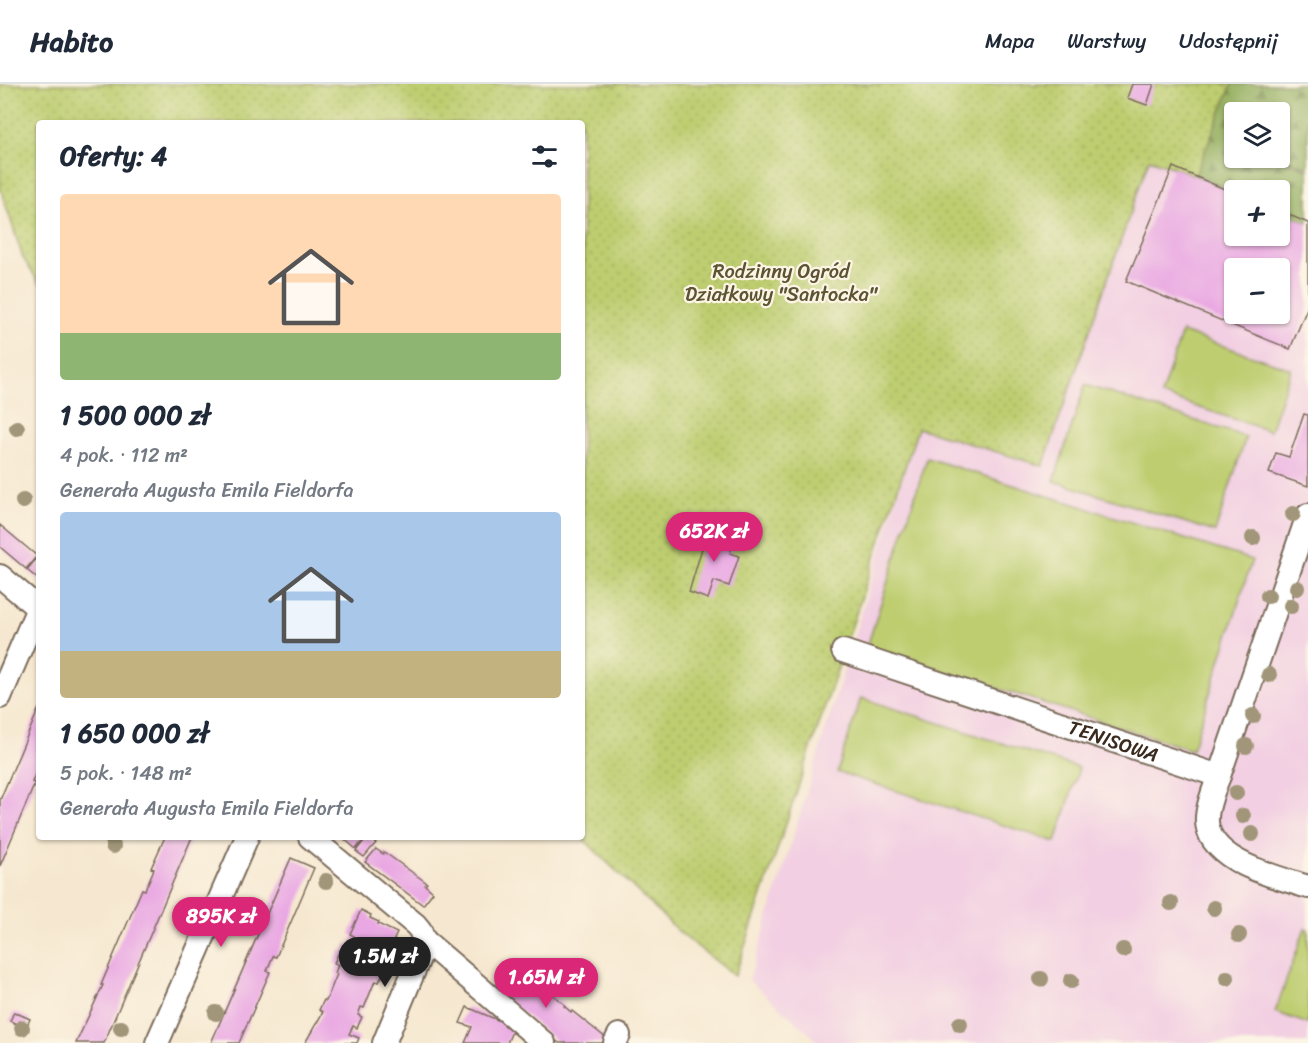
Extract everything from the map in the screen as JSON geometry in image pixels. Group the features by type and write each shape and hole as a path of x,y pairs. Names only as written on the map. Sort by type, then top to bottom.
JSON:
{"street":[{"path":"1308,515 1219,776 1207,818 1208,830 1216,842 1240,863 1260,872 1308,887"},
{"path":"0,576 36,607"},
{"path":"0,697 36,614"},
{"name":"TENISOWA","path":"843,651 1219,776"},
{"path":"157,1043 246,840"},
{"path":"314,840 416,925 424,940 534,1039"},
{"path":"384,1043 422,951 424,940"}],"shaded area":[{"path":"1213,134 1224,138 1224,168 1290,168 1290,161 1308,167 1308,1043 820,1043 749,980 918,428 1043,466 1150,159"}],"green space":[{"name":"Rodzinny Ogród Działkowy \"Santocka\"","path":"0,84 1232,84 1195,175 1149,159 1043,466 918,428 735,976 680,933 584,840 585,120 36,120 36,278 23,258 0,187"},
{"path":"1232,84 1308,84 1308,167 1290,161 1290,102 1225,102"},
{"path":"1224,104 1224,168 1290,168 1290,163 1308,169 1308,223 1290,215 1290,180 1224,180 1224,188 1195,175"},
{"path":"1182,332 1291,369 1270,431 1161,395"},
{"path":"1085,385 1246,437 1215,532 1054,481"},
{"path":"927,458 1252,560 1192,750 867,647"},
{"path":"861,698 1079,768 1056,842 837,772"},
{"path":"1305,928 1308,929 1308,1024 1275,1012"}],"building":[{"path":"1132,84 1154,84 1147,105 1127,98"},
{"path":"1173,167 1224,189 1224,246 1290,246 1290,215 1308,223 1308,306 1290,349 1230,324 1290,324 1290,258 1224,258 1224,322 1126,281"},
{"path":"1304,414 1308,415 1308,486 1269,473 1276,453 1289,457"},
{"path":"0,525 36,557 26,569 0,547"},
{"path":"708,528 735,537 730,553 739,556 729,586 714,581 708,599 689,592"},
{"path":"36,559 36,578 27,570"},
{"path":"36,715 36,772 32,782 35,783 0,866 0,800"},
{"path":"164,840 191,840 104,1043 76,1043 103,985 101,985 142,889 145,890 154,869 151,868"},
{"path":"346,840 364,840 356,849"},
{"path":"365,840 376,843 364,857 356,851"},
{"path":"376,849 383,854 384,852 427,883 425,885 433,892 423,905 365,862"},
{"path":"291,858 314,868 276,957 273,956 267,971 270,972 239,1043 211,1043"},
{"path":"361,910 371,915 370,918 379,922 378,924 397,933 379,971 383,973 379,982 375,981 364,1008 361,1007 358,1015 362,1017 357,1028 353,1026 349,1034 359,1038 357,1043 305,1043 323,1012 319,1010 324,1000 326,1001 337,974 335,973 338,965 334,963 340,950 344,952 347,944 350,945 354,936 350,934"},
{"path":"516,964 571,1012 606,1038 602,1043 559,1043 495,990"},
{"path":"467,1007 514,1027 507,1043 465,1043 472,1027 460,1023"},
{"path":"14,1012 30,1019 26,1028 10,1021"}]}
